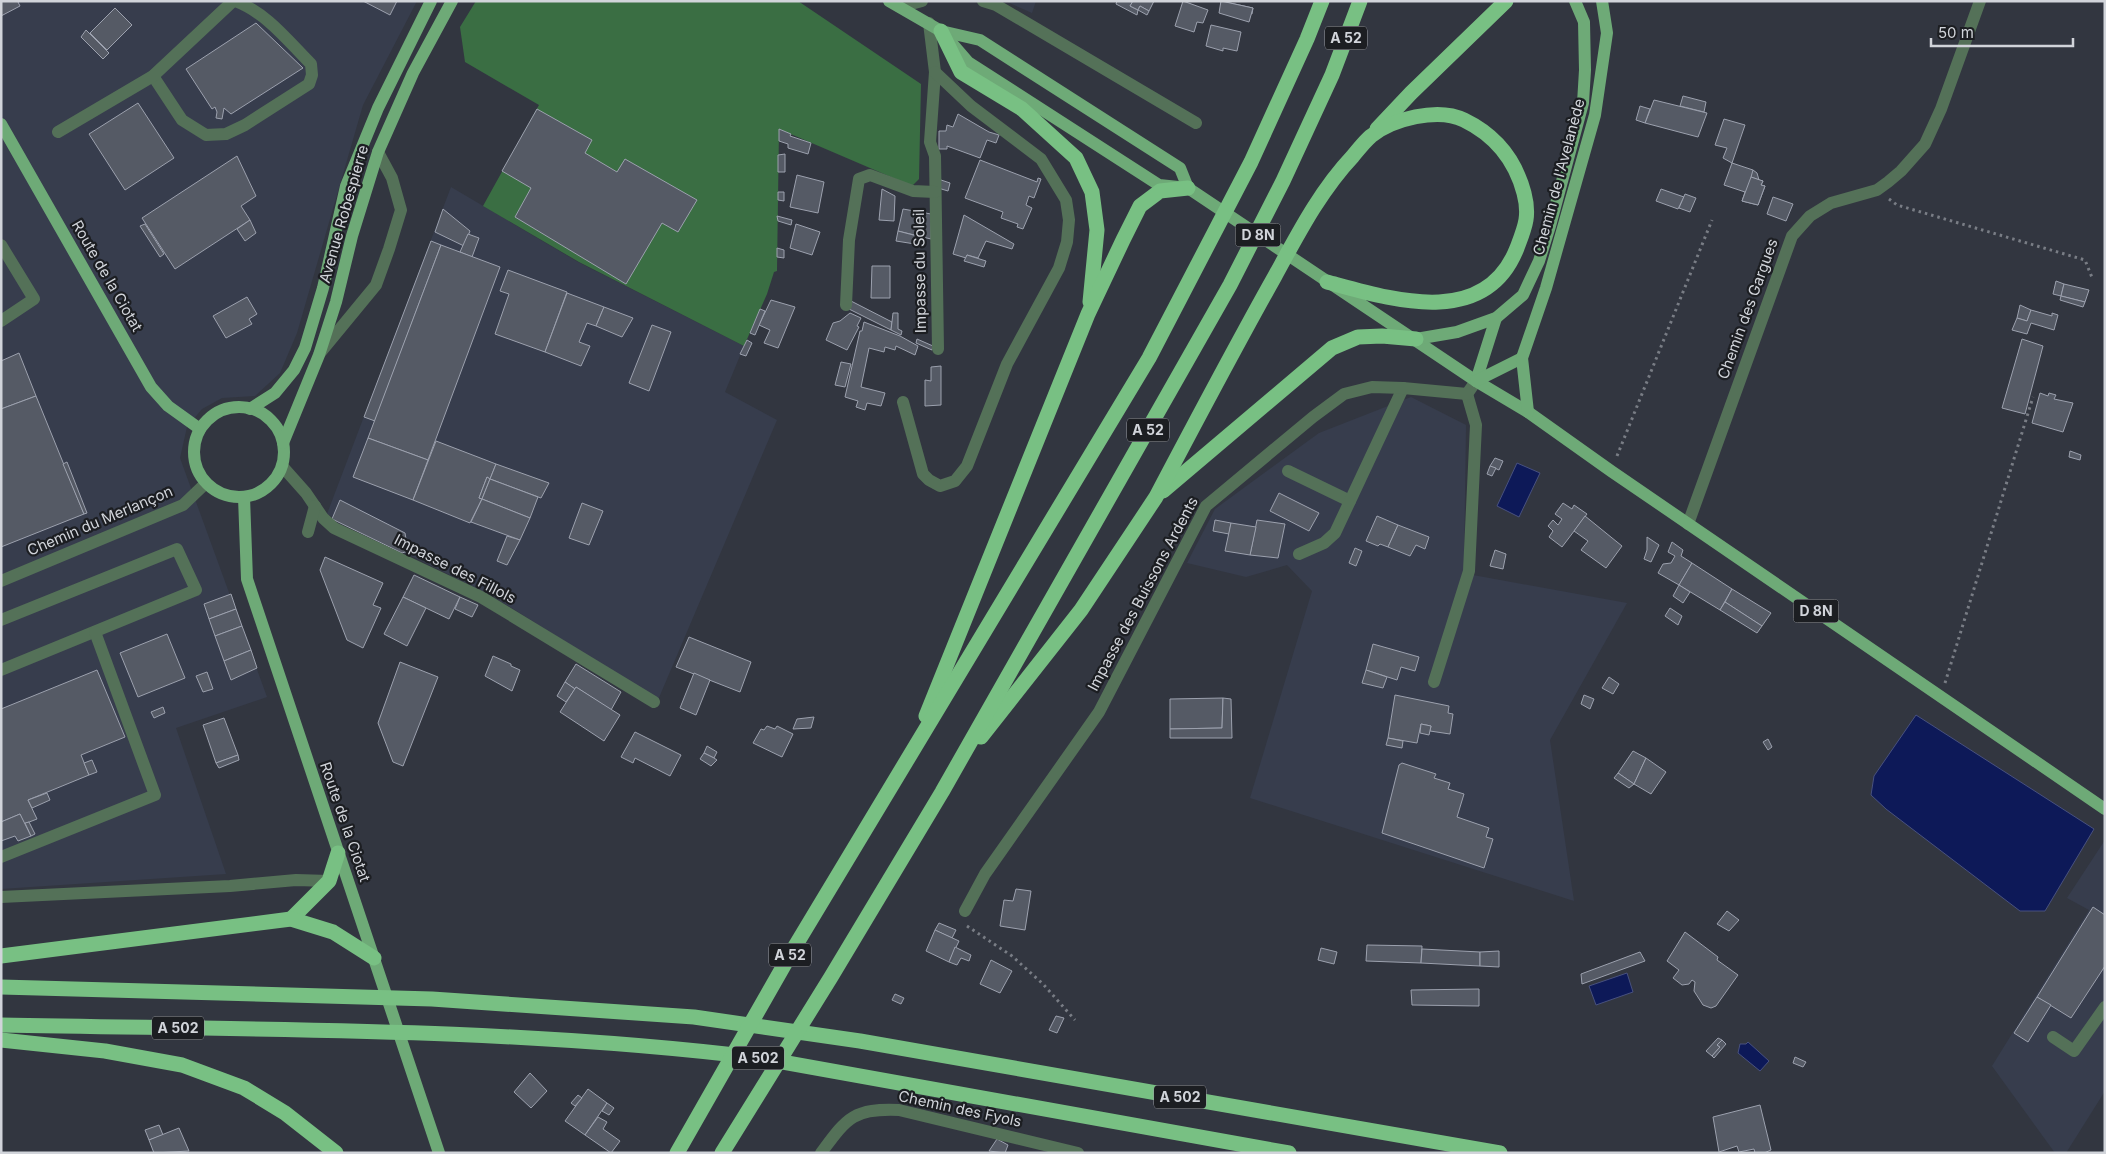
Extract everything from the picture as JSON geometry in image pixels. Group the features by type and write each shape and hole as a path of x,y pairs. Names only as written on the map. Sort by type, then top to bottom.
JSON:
{"highway":[{"name":"A 52","path":"676,1153 791,953 1149,358 1251,162 1307,39 1322,1"},
{"name":"A 52","path":"722,1153 831,977 950,778 1230,285 1283,181 1328,84 1360,1"},
{"path":"950,778 1081,610 1156,496 1304,223 1335,175 1411,93 1506,1"},
{"path":"935,27 961,72 1022,109 1076,158 1092,192 1097,230 1088,314"},
{"path":"1327,282 1400,300 1437,304 1468,297 1486,287 1501,274 1512,260 1526,226 1527,206 1519,175 1504,150 1483,130 1461,118 1440,114 1408,118 1371,136"},
{"path":"908,760 1088,314 1140,206 1160,191 1188,188"},
{"path":"1156,496 1332,348 1358,337 1382,336 1416,339"},
{"path":"291,920 329,881 338,853"},
{"path":"1,956 291,920 333,932 374,958"},
{"name":"A 502","path":"1,987 432,999 694,1017 860,1041 1500,1153"},
{"name":"A 502","path":"1,1025 445,1034 675,1048 760,1058 1289,1153"},
{"path":"1,1040 105,1051 182,1065 244,1088 285,1112 336,1153"}],"main road":[{"name":"Avenue Robespierre","path":"250,408 275,392 294,370 305,348 323,288 346,186 378,108 431,1"},
{"name":"Avenue Robespierre","path":"283,443 319,355 336,302 352,236 378,152 412,73 452,1"},
{"name":"Chemin de l'Avelanède","path":"1416,339 1457,332 1496,318 1523,295 1539,261 1583,103 1585,70 1584,22 1575,1"},
{"name":"Chemin de l'Avelanède","path":"1528,412 1522,358 1546,288 1595,115 1607,33 1602,1"},
{"name":"D 8N","path":"895,4 935,27 980,40 1180,168 1188,188"},
{"name":"D 8N","path":"935,27 968,62 1159,185 1188,188 1327,282 1528,412 1688,524 2105,809"},
{"name":"Route de la Ciotat","path":"1,124 151,387 168,406 200,429"},
{"path":"1476,380 1496,318"},
{"path":"1476,380 1522,358"},
{"path":"238,407 250,408 262,413 279,431 283,443 284,455 282,466 273,481 260,492 244,497 230,496 217,491 206,483 199,474 195,463 194,451 200,429 216,413 238,407"},
{"name":"Route de la Ciotat","path":"244,497 247,578 440,1153"}],"street":[{"path":"58,132 152,76 234,1 246,5 265,17 311,64 312,75 310,84 245,125 226,134 206,135 182,120 152,76"},
{"path":"895,4 922,1"},
{"path":"983,1 996,4 1196,123"},
{"name":"Chemin des Gargues","path":"1688,524 1792,236 1810,216 1831,203 1877,190 1902,171 1925,144 1941,109 1980,1"},
{"name":"Impasse du Soleil","path":"935,27 935,72 930,142 935,156 938,350"},
{"path":"903,402 924,474 929,480 940,486 955,481 967,466 1007,364 1059,268 1068,242 1069,220 1066,200 1041,159 971,106 935,72"},
{"path":"319,355 376,285 401,210 392,178 378,152"},
{"name":"Impasse du Soleil","path":"846,305 849,240 859,179 870,175 912,192 935,192"},
{"path":"1,245 34,299 1,321"},
{"path":"1434,682 1470,571 1476,425 1467,394 1476,380"},
{"name":"Impasse des Buissons Ardents","path":"965,912 985,874 1099,712 1206,506 1313,417 1344,394 1372,387 1467,394"},
{"path":"1299,554 1324,543 1336,533 1403,388"},
{"name":"Impasse des Fillols","path":"282,466 306,493 323,518 334,528 481,597 654,702"},
{"path":"1288,471 1350,501"},
{"name":"Chemin du Merlançon","path":"1,580 183,505 206,483"},
{"path":"308,532 315,506"},
{"path":"1,620 177,549 196,590 1,670"},
{"path":"1,857 156,795 95,632"},
{"path":"1,896 230,886 296,880 329,881"},
{"path":"2053,1037 2074,1051 2105,1007"},
{"name":"Chemin des Fyols","path":"821,1153 843,1124 860,1113 899,1110 1078,1153"}],"path":[{"path":"1877,190 1897,205 2085,260 2093,280"},
{"path":"1611,471 1712,220"},
{"path":"1941,696 2033,396"},
{"path":"965,912 966,925 1012,956 1043,984 1075,1020"}],"shaded area":[{"path":"1,1 417,1 363,105 297,333 280,373 255,396 222,398 202,409 187,427 180,458 267,697 176,728 226,874 1,889"},
{"path":"1005,1 1036,1 1032,13"},
{"path":"451,187 578,262 744,346 725,392 777,420 658,700 494,597 327,514"},
{"path":"1411,397 1466,425 1464,569 1473,575 1627,603 1550,740 1574,901 1250,798 1312,591 1287,565 1246,577 1187,563 1215,509 1319,433"},
{"path":"1517,463 1540,473 1519,517 1497,506"},
{"path":"1916,715 2094,829 2045,911 2020,911 1886,809 1871,795 1874,776"},
{"path":"2105,840 2105,1091 2066,1153 2055,1153 1992,1066 2089,910 2067,898"},
{"path":"1627,973 1633,992 1596,1005 1589,986"},
{"path":"1748,1042 1769,1061 1760,1071 1738,1053 1740,1044"}],"green space":[{"path":"476,1 798,1 921,84 919,179 912,186 779,129 777,271 774,272 767,294 744,346 579,262 483,206 539,105 465,62 460,27"}],"building":[{"path":"1,1 20,1 18,2 20,6 1,16"},
{"path":"363,1 397,1 390,15"},
{"path":"1117,1 1133,1 1130,6 1138,10 1137,15 1116,4"},
{"path":"1133,1 1154,1 1149,11 1140,6 1138,10 1130,6"},
{"path":"1183,1 1208,10 1203,23 1197,22 1194,32 1175,26"},
{"path":"1221,1 1253,8 1252,14 1221,5"},
{"path":"1221,1 1253,8 1249,22 1219,13"},
{"path":"1140,6 1149,11 1147,15 1138,10"},
{"path":"115,8 132,25 107,50 90,33"},
{"path":"256,23 303,68 231,114 224,108 222,119 216,118 217,112 215,107 212,109 186,69"},
{"path":"1211,25 1241,32 1237,51 1223,48 1223,51 1206,46"},
{"path":"86,30 109,53 103,59 81,37"},
{"path":"1683,96 1706,102 1704,112 1680,106"},
{"path":"1654,100 1707,113 1698,137 1645,123"},
{"path":"138,103 174,158 125,190 89,134"},
{"path":"1640,106 1650,109 1645,123 1636,120"},
{"path":"537,109 592,140 585,153 617,172 625,159 697,200 678,232 662,223 626,284 515,217 531,188 502,171"},
{"path":"958,114 989,132 999,135 996,143 987,140 980,158 947,146 947,149 939,149 939,131 946,131 947,125 953,127"},
{"path":"1724,119 1745,125 1732,163 1723,158 1727,148 1715,145"},
{"path":"779,129 791,134 790,136 811,143 808,154 788,148 788,144 779,141"},
{"path":"785,154 785,172 778,172 778,155"},
{"path":"237,156 256,196 241,206 250,220 175,269 142,218"},
{"path":"980,160 1037,182 1038,178 1041,179 1034,198 1029,196 1026,205 1032,208 1023,229 1017,227 1018,224 1001,218 1003,212 965,198"},
{"path":"1732,163 1753,170 1759,180 1763,181 1761,185 1765,186 1758,205 1742,201 1745,192 1724,185"},
{"path":"1753,170 1757,173 1759,180 1751,177"},
{"path":"797,175 824,182 818,213 790,207"},
{"path":"1751,177 1763,181 1761,185 1765,186 1758,205 1742,201"},
{"path":"938,179 950,183 948,191 938,188"},
{"path":"882,189 895,196 894,221 879,220"},
{"path":"1661,189 1684,197 1678,209 1656,201"},
{"path":"778,192 784,192 784,201 778,200"},
{"path":"1685,194 1696,198 1690,212 1679,208"},
{"path":"1773,197 1793,204 1786,221 1767,214"},
{"path":"443,209 470,231 464,246 435,232"},
{"path":"903,209 931,214 931,239 898,231"},
{"path":"964,215 1014,244 1012,249 986,241 978,258 967,255 966,258 953,254"},
{"path":"777,216 792,220 791,225 778,221"},
{"path":"250,220 256,233 245,241 237,229"},
{"path":"145,224 164,254 160,257 140,226"},
{"path":"796,224 820,232 812,255 790,248"},
{"path":"898,231 917,236 915,244 896,241"},
{"path":"468,234 479,238 472,257 460,252"},
{"path":"431,241 441,245 375,421 364,417"},
{"path":"441,245 500,267 428,460 368,438"},
{"path":"777,248 784,250 784,258 777,257"},
{"path":"967,255 986,261 984,267 964,261"},
{"path":"872,266 890,266 890,298 871,298"},
{"path":"508,270 567,292 545,352 495,334 509,294 500,291"},
{"path":"2056,281 2064,284 2061,296 2053,294"},
{"path":"2064,284 2089,290 2085,302 2061,296"},
{"path":"567,293 604,307 596,326 587,323 579,342 590,346 581,366 545,352"},
{"path":"2061,296 2085,302 2083,307 2060,300"},
{"path":"247,297 257,314 249,319 252,324 226,338 213,316"},
{"path":"771,300 795,307 778,348 764,343 770,330 759,325"},
{"path":"851,301 892,322 891,330 849,309"},
{"path":"2020,305 2031,310 2027,321 2017,318"},
{"path":"604,307 633,318 622,337 596,326"},
{"path":"760,309 765,311 755,335 750,333"},
{"path":"2031,310 2052,316 2052,313 2058,315 2054,330 2031,323 2027,334 2012,330 2017,318 2027,321"},
{"path":"850,313 861,318 857,326 859,327 847,350 826,340 833,323 840,321"},
{"path":"893,313 898,313 898,329 902,331 901,335 891,330"},
{"path":"864,322 900,336 918,346 915,355 896,346 895,350 885,347 884,352 869,348 861,387 885,393 881,406 867,403 865,410 856,407 858,401 845,397 860,331 862,331"},
{"path":"652,325 671,332 649,391 629,383"},
{"path":"917,339 933,346 932,350 916,343"},
{"path":"2022,339 2043,346 2025,414 2002,408"},
{"path":"747,340 752,343 746,356 740,354"},
{"path":"19,353 36,396 1,409 1,361"},
{"path":"841,362 851,364 845,387 835,385"},
{"path":"941,366 941,405 925,406 925,380 931,381 931,367"},
{"path":"2040,393 2048,396 2049,393 2056,395 2054,399 2073,403 2063,432 2032,423"},
{"path":"36,396 84,514 1,547 1,409"},
{"path":"368,438 428,460 413,500 353,477"},
{"path":"436,441 496,464 490,479 487,477 479,498 482,499 470,523 413,500"},
{"path":"2070,451 2081,455 2080,460 2069,457"},
{"path":"1495,458 1503,461 1499,470 1490,466"},
{"path":"67,462 87,513 84,514 63,464"},
{"path":"496,464 549,483 541,498 490,479"},
{"path":"1490,466 1496,468 1492,476 1487,474"},
{"path":"487,477 490,479 482,499 479,498"},
{"path":"490,479 538,497 530,518 482,499"},
{"path":"1279,493 1319,513 1309,531 1270,511"},
{"path":"482,499 530,518 520,540 471,522"},
{"path":"340,500 405,533 408,551 402,553 332,519"},
{"path":"582,503 603,511 589,545 569,538"},
{"path":"1563,503 1572,509 1574,505 1587,514 1562,547 1549,537 1553,531 1548,526 1553,520 1558,525 1562,519 1555,514"},
{"path":"1377,516 1398,525 1388,547 1380,544 1378,546 1366,541"},
{"path":"1585,516 1622,546 1606,568 1581,550 1588,541 1574,531"},
{"path":"1215,520 1231,523 1229,534 1213,531"},
{"path":"1257,520 1285,524 1278,558 1250,555"},
{"path":"1231,523 1256,527 1250,555 1225,551"},
{"path":"1398,525 1429,537 1425,549 1416,545 1410,556 1388,547"},
{"path":"507,536 520,540 507,565 497,561"},
{"path":"1647,537 1659,545 1651,562 1644,559 1647,550"},
{"path":"1672,542 1683,550 1681,556 1692,563 1679,585 1658,573 1663,564 1671,563 1675,556 1668,552"},
{"path":"1355,548 1362,551 1356,566 1349,563"},
{"path":"1495,550 1506,554 1503,569 1490,566"},
{"path":"325,557 383,583 373,605 381,608 363,648 347,640 320,570"},
{"path":"1692,563 1732,589 1720,610 1679,585"},
{"path":"414,575 460,597 449,619 403,597"},
{"path":"1679,585 1690,592 1683,603 1673,596"},
{"path":"1732,589 1771,613 1762,626 1725,602"},
{"path":"231,594 236,609 209,619 204,604"},
{"path":"403,597 426,608 407,646 384,634"},
{"path":"460,597 478,605 472,617 455,609"},
{"path":"1725,602 1762,626 1757,633 1720,610"},
{"path":"1670,608 1682,616 1678,625 1665,616"},
{"path":"236,609 242,626 215,636 209,619"},
{"path":"242,626 251,650 224,661 215,636"},
{"path":"167,634 185,678 138,697 120,653"},
{"path":"689,637 751,662 740,692 676,667"},
{"path":"1373,644 1419,657 1415,671 1401,667 1397,680 1366,670"},
{"path":"251,650 257,668 231,680 224,661"},
{"path":"493,656 520,670 512,691 485,676"},
{"path":"400,662 438,677 403,766 393,762 378,723"},
{"path":"576,664 621,692 611,710 565,682"},
{"path":"97,670 125,737 81,755 89,775 28,800 37,819 24,824 20,814 1,822 1,709"},
{"path":"1366,670 1387,677 1383,688 1362,683"},
{"path":"207,672 213,689 203,692 196,676"},
{"path":"694,673 710,680 696,715 680,708"},
{"path":"1609,677 1619,684 1613,694 1602,688"},
{"path":"565,682 575,689 566,702 557,696"},
{"path":"576,687 620,715 604,741 560,712"},
{"path":"1395,695 1449,706 1448,713 1453,714 1450,734 1430,731 1431,726 1421,724 1417,743 1388,738"},
{"path":"1584,695 1594,699 1590,709 1581,704"},
{"path":"1223,698 1222,728 1170,729 1170,699"},
{"path":"1223,698 1231,699 1232,738 1170,738 1170,729 1222,728"},
{"path":"163,707 165,713 154,718 151,712"},
{"path":"814,717 811,728 793,729 797,719"},
{"path":"224,718 238,755 216,763 203,725"},
{"path":"1421,724 1431,726 1429,735 1420,733"},
{"path":"767,726 775,729 777,726 793,734 782,757 753,743 761,729 764,730"},
{"path":"635,732 681,755 670,776 635,758 633,763 621,757"},
{"path":"1388,738 1403,741 1402,748 1386,745"},
{"path":"1768,739 1772,747 1768,750 1763,742"},
{"path":"707,746 717,752 714,758 704,753"},
{"path":"1633,751 1646,758 1634,784 1618,773"},
{"path":"704,753 717,760 711,766 700,759"},
{"path":"238,755 239,760 219,768 216,763"},
{"path":"1646,758 1666,772 1651,794 1634,784"},
{"path":"92,760 97,772 89,775 84,763"},
{"path":"1402,763 1436,774 1434,778 1450,783 1448,789 1464,794 1457,817 1489,828 1486,837 1493,839 1484,868 1382,833 1399,765"},
{"path":"1618,773 1634,784 1629,788 1614,778"},
{"path":"47,793 50,800 32,808 28,800"},
{"path":"20,814 31,836 18,841 15,836 1,841 1,822"},
{"path":"29,822 35,834 31,836 25,823"},
{"path":"1016,889 1031,891 1025,930 1000,926 1004,900 1013,901"},
{"path":"2093,907 2105,915 2105,966 2071,1018 2037,997"},
{"path":"1727,911 1739,920 1729,931 1717,924"},
{"path":"939,923 956,930 952,938 935,930"},
{"path":"935,930 959,941 949,962 926,951"},
{"path":"1685,932 1718,957 1717,960 1738,975 1716,1006 1711,1008 1703,1005 1694,991 1695,982 1692,980 1689,984 1682,985 1673,978 1679,970 1667,961"},
{"path":"1367,945 1422,946 1421,963 1366,961"},
{"path":"955,947 971,955 969,961 961,958 957,965 949,962"},
{"path":"1321,948 1337,952 1334,964 1318,960"},
{"path":"1422,949 1480,952 1480,966 1421,963"},
{"path":"1499,951 1499,967 1480,966 1480,952"},
{"path":"1640,952 1645,961 1582,984 1581,974"},
{"path":"991,960 1012,971 1000,993 980,984"},
{"path":"1479,989 1479,1006 1412,1005 1411,990"},
{"path":"895,994 904,998 901,1004 892,1000"},
{"path":"2037,997 2051,1005 2028,1042 2014,1033"},
{"path":"1056,1016 1064,1018 1057,1033 1049,1030"},
{"path":"1718,1038 1722,1040 1717,1045 1720,1047 1712,1056 1706,1051"},
{"path":"1722,1040 1726,1044 1714,1058 1712,1056 1720,1047 1717,1045"},
{"path":"1795,1057 1806,1062 1803,1067 1793,1063"},
{"path":"530,1073 547,1091 531,1108 514,1092"},
{"path":"588,1089 607,1103 585,1135 565,1121"},
{"path":"578,1095 582,1098 575,1106 571,1103"},
{"path":"607,1103 614,1108 609,1115 602,1111"},
{"path":"1760,1105 1771,1150 1764,1153 1755,1153 1754,1149 1739,1152 1737,1146 1719,1152 1713,1117"},
{"path":"598,1117 607,1122 603,1129 620,1141 611,1153 585,1135"},
{"path":"159,1125 163,1135 149,1140 145,1130"},
{"path":"179,1128 189,1151 154,1153 149,1140"},
{"path":"997,1139 1008,1145 1005,1153 989,1151"}]}
